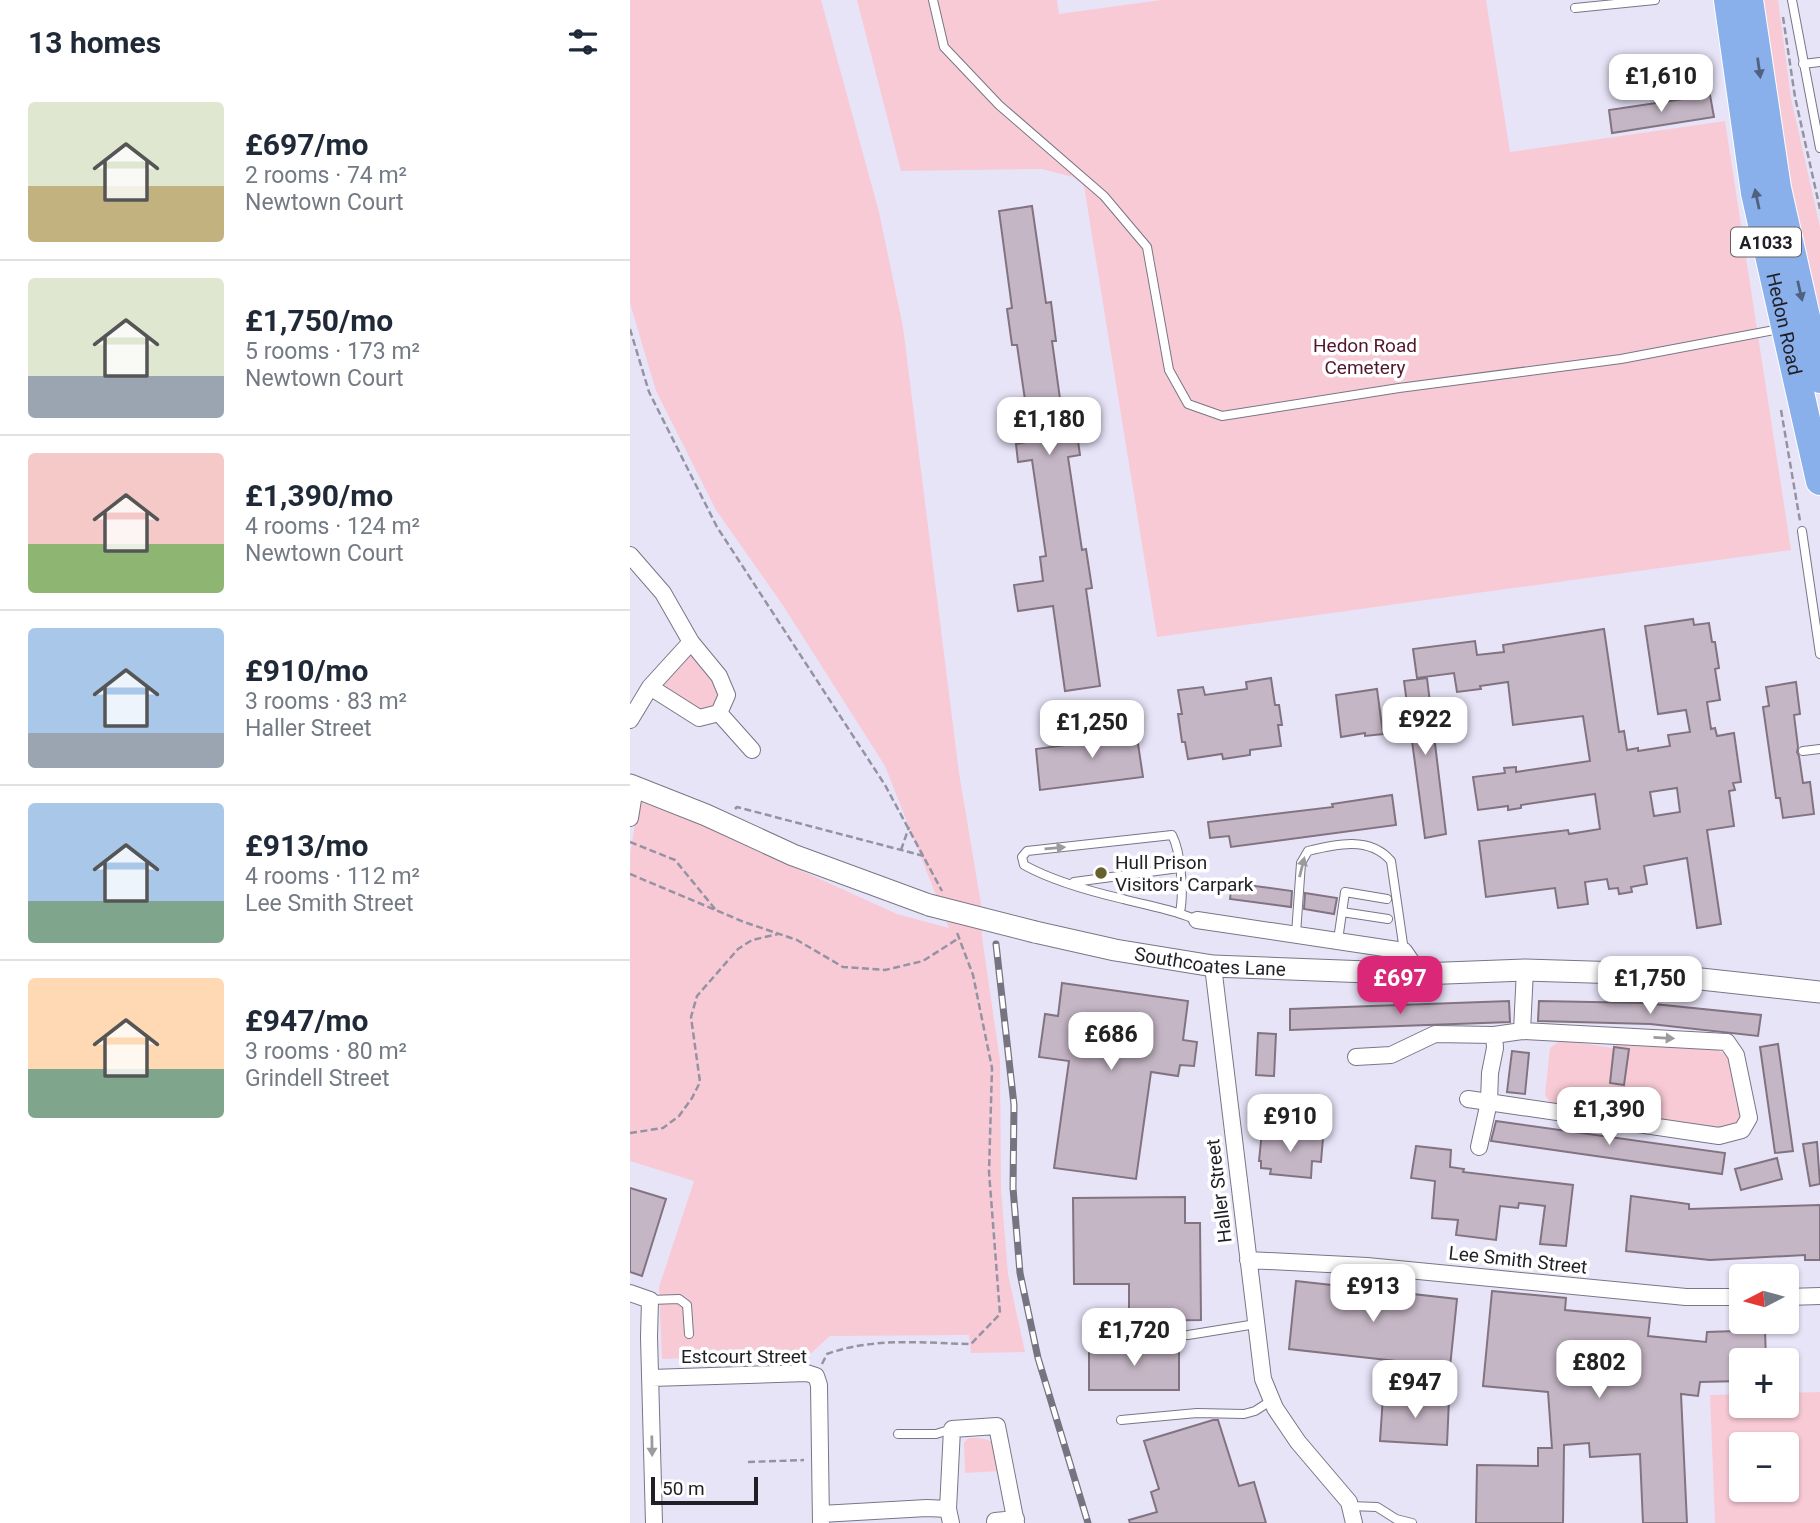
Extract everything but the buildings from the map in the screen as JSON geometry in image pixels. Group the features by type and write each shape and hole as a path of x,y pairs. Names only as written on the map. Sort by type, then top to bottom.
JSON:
{"highway":[{"name":"Hedon Road","path":"1728,0 1755,193 1820,481"},
{"name":"Hedon Road","path":"1749,0 1777,188 1820,379"}],"street":[{"path":"630,555 663,593 691,642 719,677 727,695 719,713"},
{"path":"630,720 650,687 691,642"},
{"path":"650,687 699,718 719,713"},
{"path":"719,713 752,750"},
{"path":"630,818 632,786"},
{"name":"Southcoates Lane","path":"632,786 719,821 793,855 929,905 1115,950 1213,966 1420,974 1525,970 1655,974 1820,992"},
{"path":"1197,920 1404,951 1420,974"},
{"name":"Haller Street","path":"1213,966 1263,1379 1273,1404 1298,1442 1350,1506"},
{"path":"1522,1031 1525,970"},
{"path":"1356,1057 1391,1055 1435,1034 1494,1035 1522,1031 1727,1042 1736,1055 1749,1118 1742,1130 1719,1136 1468,1099"},
{"path":"1479,1147 1489,1102 1494,1035"},
{"name":"Lee Smith Street","path":"1248,1260 1367,1266 1686,1297 1729,1297"},
{"path":"630,1293 650,1300 654,1523"},
{"path":"1799,1297 1820,1296"},
{"name":"Estcourt Street","path":"651,1378 807,1373 816,1376 819,1385 821,1519"},
{"path":"821,1519 927,1508 950,1516 952,1429 997,1426 1016,1521 995,1521"},
{"path":"1350,1506 1354,1523"}],"lane":[{"path":"933,0 944,47 999,105 1104,196 1147,247 1169,370 1188,404 1222,416 1399,387 1621,359 1786,327"},
{"path":"1575,8 1655,0"},
{"path":"1792,0 1820,148"},
{"path":"1803,64 1820,62"},
{"path":"1802,531 1820,654"},
{"path":"1803,751 1820,749"},
{"path":"1180,912 1182,900 1177,848 1172,835 1027,851 1022,857 1024,865 1040,874 1126,900 1164,907 1197,920"},
{"path":"1296,934 1301,863 1308,851 1331,845 1358,844 1382,851 1391,861 1404,951"},
{"path":"1071,883 1179,868"},
{"path":"1338,940 1345,892 1387,899"},
{"path":"1342,912 1388,919"},
{"path":"650,1300 680,1299 687,1305 689,1334"},
{"path":"1100,1336 1188,1335 1256,1324"},
{"path":"1121,1420 1197,1413 1244,1414 1273,1404"},
{"path":"898,1434 936,1434 952,1429"},
{"path":"1350,1506 1377,1507 1396,1519 1412,1523"}],"path":[{"path":"1781,7 1795,97 1820,209"},
{"path":"719,821 737,807 924,856"},
{"path":"901,850 909,827"},
{"path":"630,842 675,860 716,910"},
{"path":"630,874 797,940 843,967 885,970 923,961 959,938"},
{"path":"630,1133 663,1128 678,1116 692,1098 700,1082 691,1017 697,996 738,949 752,940 779,934"},
{"path":"748,1462 820,1460"}],"green space":[{"path":"630,0 821,0 879,212 903,327 959,773 981,904 982,937 1000,1061 1001,1189 1008,1274 1025,1352 971,1353 969,1335 830,1336 810,1354 662,1359 659,1287 694,1181 630,1161 630,855 639,797 897,914 949,928 885,766 784,607 716,510 656,391 630,303"},
{"name":"Hedon Road Cemetery","path":"857,0 1057,0 1059,14 1161,0 1486,0 1510,152 1725,121 1791,550 1157,637 1084,186 1073,177 1042,169 901,171"},
{"path":"1754,0 1778,0 1791,98 1820,227 1820,357"},
{"path":"691,642 719,676 719,713 699,718 650,687"},
{"path":"1561,1040 1613,1048 1614,1042 1715,1049 1728,1057 1732,1064 1740,1100 1738,1121 1734,1126 1724,1129 1551,1104 1545,1095 1550,1048"},
{"path":"1820,1392 1820,1523 1715,1523 1710,1395 1729,1394 1729,1418 1799,1418 1799,1393"},
{"path":"968,1438 985,1439 994,1444 1001,1471 965,1473 964,1443"}],"railway":[{"path":"996,944 1014,1105 1013,1188 1020,1273 1038,1358 1088,1523"}],"place":[{"name":"Hull Prison Visitors' Carpark","path":"1101,873"}]}
